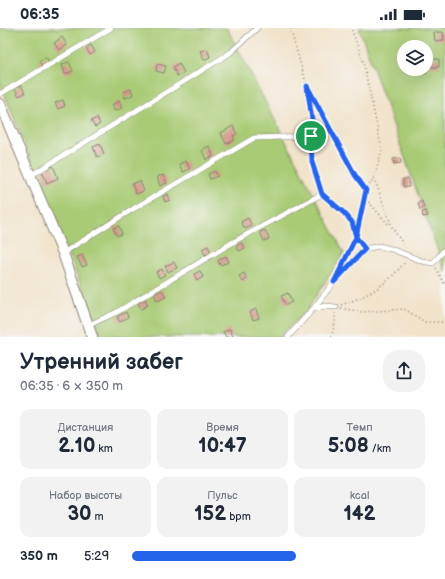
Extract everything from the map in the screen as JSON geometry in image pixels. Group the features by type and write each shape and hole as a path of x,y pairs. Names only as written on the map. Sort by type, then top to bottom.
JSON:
{"street":[{"path":"0,104 63,253 89,324 92,337"}],"lane":[{"path":"0,94 111,28"},
{"path":"30,176 230,53 257,28"},
{"path":"63,253 212,161 254,138 311,136"},
{"path":"89,324 117,312 236,241 322,194"},
{"path":"288,337 313,309 334,282 365,249 379,246 411,255 422,261 433,263 445,249"},
{"path":"313,309 325,306 336,307"}],"path":[{"path":"290,28 307,86 313,126 311,136 312,162 322,194 352,222 356,237 365,249"},
{"path":"341,265 356,237 366,190 374,178 382,150 363,61 351,28"},
{"path":"307,86 355,175 366,190"},
{"path":"374,178 392,227"},
{"path":"336,307 366,296 394,276 411,255 392,227 365,198"},
{"path":"433,263 445,285"},
{"path":"336,307 362,312 404,309 425,322 445,322"}],"green space":[{"path":"0,28 227,28 344,253 307,310 281,335 282,337 102,337 0,83"},
{"path":"359,28 445,28 445,271"}],"building":[{"path":"434,32 443,32 444,40 435,41"},
{"path":"62,37 67,45 59,50 54,43"},
{"path":"91,45 95,52 90,55 86,48"},
{"path":"207,49 210,57 204,60 200,51"},
{"path":"46,57 49,62 42,66 39,61"},
{"path":"433,59 439,59 439,67 433,67"},
{"path":"69,62 73,71 65,74 62,64"},
{"path":"179,63 184,73 177,76 173,67"},
{"path":"157,64 166,66 164,73 156,71"},
{"path":"21,85 25,93 19,96 15,89"},
{"path":"131,89 133,95 125,98 123,92"},
{"path":"63,100 65,106 58,109 55,103"},
{"path":"119,101 122,108 114,111 112,105"},
{"path":"97,118 100,124 95,127 91,121"},
{"path":"233,126 237,134 233,136 235,140 226,144 221,133"},
{"path":"100,144 104,154 97,157 93,147"},
{"path":"209,146 213,156 206,160 202,150"},
{"path":"400,158 401,163 394,164 393,159"},
{"path":"186,161 190,169 183,172 179,164"},
{"path":"53,166 58,178 47,183 42,171"},
{"path":"215,171 218,176 210,179 208,174"},
{"path":"163,175 167,183 160,186 157,177"},
{"path":"403,179 409,179 409,187 403,187"},
{"path":"140,181 144,191 136,194 132,184"},
{"path":"168,194 170,200 165,202 163,196"},
{"path":"422,201 424,208 420,210 418,203"},
{"path":"426,211 428,216 423,217 422,212"},
{"path":"248,218 252,226 245,229 241,222"},
{"path":"119,226 122,234 117,236 113,228"},
{"path":"265,230 269,239 264,241 260,232"},
{"path":"242,243 245,248 239,251 236,246"},
{"path":"208,246 211,253 205,255 202,249"},
{"path":"82,255 87,265 82,267 77,257"},
{"path":"226,256 229,262 220,265 218,260"},
{"path":"174,262 177,268 168,272 165,266"},
{"path":"162,269 165,275 159,278 156,272"},
{"path":"200,271 203,277 197,281 194,274"},
{"path":"244,273 247,279 243,282 239,276"},
{"path":"162,290 166,297 157,301 154,294"},
{"path":"288,293 292,302 286,305 281,296"},
{"path":"145,299 148,305 141,309 138,303"},
{"path":"256,309 259,318 253,320 250,312"},
{"path":"126,312 128,317 120,322 117,317"},
{"path":"230,329 233,337 226,337 223,332"}],"route":[{"path":"311,136 312,162 322,194 352,222 356,237 338,271 334,282 365,249 356,237 366,190 355,175 337,138 307,86 313,126 311,136"}]}
